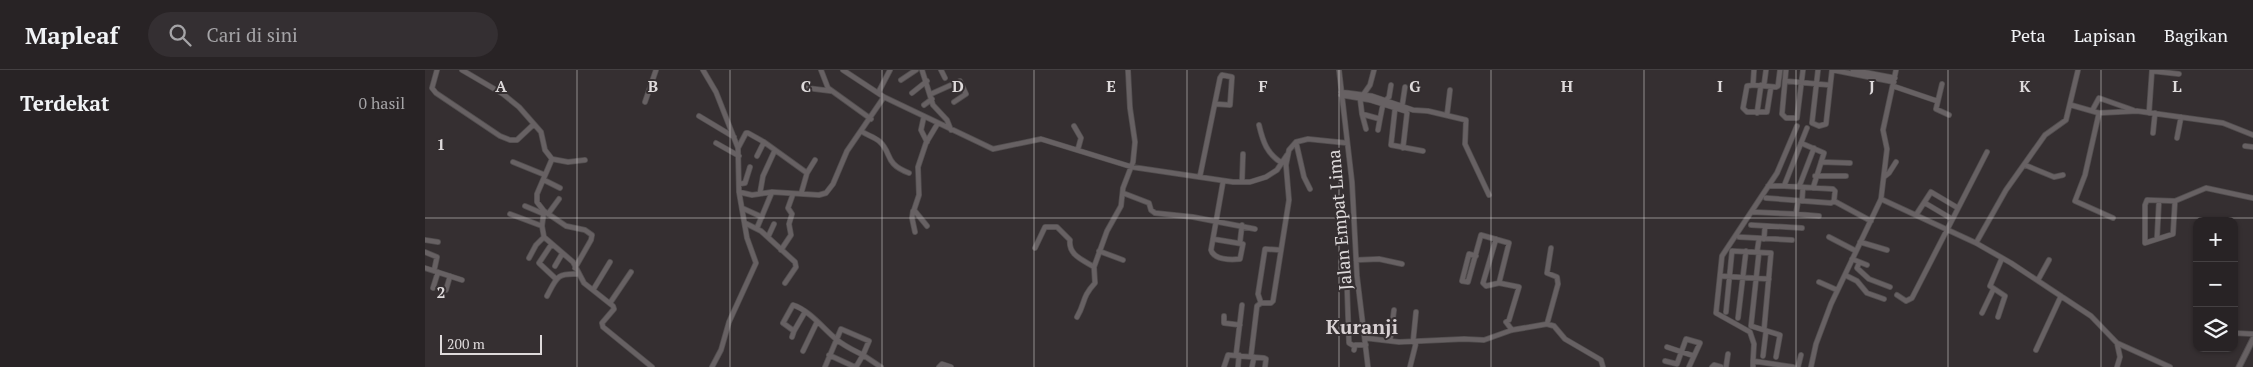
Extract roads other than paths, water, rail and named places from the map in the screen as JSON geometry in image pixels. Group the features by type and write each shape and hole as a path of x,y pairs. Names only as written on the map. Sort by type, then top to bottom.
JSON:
{"street":[{"path":"437,70 432,88 435,93 500,136 510,140 517,140 534,124"},
{"path":"462,70 503,94 534,124 541,132 545,150 552,159 568,162 585,160"},
{"path":"645,102 656,70"},
{"path":"703,70 716,92 739,148 739,192 756,263 729,322 721,350 712,367"},
{"path":"821,70 825,85 832,92 871,119"},
{"path":"843,70 884,97 993,148 1038,138 1079,149 1132,167 1200,176 1223,182 1242,182 1266,177 1277,170 1296,142 1313,139 1347,143"},
{"path":"905,70 908,76"},
{"path":"901,80 916,70"},
{"path":"922,70 933,105 947,120 951,130"},
{"path":"1077,317 1083,307 1083,297 1095,283 1094,267 1099,251 1107,231 1121,206 1123,193 1132,167 1135,142 1130,108 1128,70"},
{"name":"Jalan Empat Lima","path":"1339,70 1356,260 1368,367"},
{"path":"1366,130 1362,114 1361,96 1370,85 1374,70"},
{"path":"1753,85 1754,70"},
{"path":"1757,113 1766,70"},
{"path":"1771,87 1767,112 1747,112 1743,108 1747,86 1778,86 1780,70"},
{"path":"1786,70 1781,112 1786,118 1798,117 1803,70"},
{"path":"1818,70 1812,124 1819,126 1826,124 1832,70 1894,82"},
{"path":"1853,70 1894,82 1937,101"},
{"path":"1811,367 1818,338 1837,290 1881,199 1887,150 1883,130 1896,70"},
{"path":"1976,243 1998,203 2047,133 2066,120 2078,70"},
{"path":"878,93 887,71"},
{"path":"942,71 945,78"},
{"path":"2149,112 2152,71 2179,74"},
{"path":"1200,176 1216,104 1220,76 1232,77 1229,105 1216,104"},
{"path":"912,94 927,81"},
{"path":"924,105 932,97 960,81 966,94 954,102"},
{"path":"1785,81 1829,85"},
{"path":"1378,130 1384,102 1389,96 1391,84"},
{"path":"1942,84 1936,109 1949,115"},
{"path":"1402,107 1405,86"},
{"path":"807,88 832,92"},
{"path":"1447,115 1450,90"},
{"path":"1341,94 1361,96 1402,107 1466,120 1465,144 1489,195"},
{"path":"739,192 749,194 772,192 823,194 828,191 847,151 871,119 884,97"},
{"path":"2092,111 2099,98 2137,112"},
{"path":"1384,102 1407,114 1403,148"},
{"path":"2071,105 2099,112 2149,112 2223,123 2253,135"},
{"path":"1395,109 1390,143 1393,146 1423,151"},
{"path":"2099,112 2085,175 2075,201 2113,218"},
{"path":"2153,133 2155,113"},
{"path":"1362,114 1380,119"},
{"path":"699,116 735,138"},
{"path":"924,116 921,130 927,142"},
{"path":"2177,138 2181,117"},
{"path":"915,232 912,218 919,195 918,167 927,142 938,122"},
{"path":"1259,125 1265,148 1274,158 1282,163"},
{"path":"1074,126 1081,138 1079,149"},
{"path":"1753,367 1754,344 1750,332 1716,313 1722,256 1777,173 1797,126"},
{"path":"1785,186 1807,128"},
{"path":"861,131 879,141 898,168 909,173"},
{"path":"739,148 747,132 807,173"},
{"path":"757,156 764,142"},
{"path":"1296,142 1304,177 1311,189"},
{"path":"716,143 739,156"},
{"path":"1801,143 1825,152 1815,176 1813,188"},
{"path":"2245,146 2253,147"},
{"path":"1797,214 1801,187 1814,148"},
{"path":"760,193 763,176 775,150"},
{"path":"1897,295 1906,301 1911,300 1987,152"},
{"path":"1242,182 1243,154"},
{"path":"1261,303 1271,303 1273,301 1289,192 1287,155"},
{"path":"545,213 536,200 538,189 552,159"},
{"path":"801,194 807,173 815,160"},
{"path":"513,162 560,188"},
{"path":"1821,162 1850,163"},
{"path":"1884,176 1889,173 1897,162"},
{"path":"2025,165 2054,178 2063,175"},
{"path":"739,184 745,183 750,167"},
{"path":"1815,176 1846,176"},
{"path":"1213,239 1240,242 1245,246 1240,259 1213,255 1213,239 1215,221 1223,182"},
{"path":"1768,186 1834,189 1834,201"},
{"path":"2175,201 2173,234 2144,242 2145,205 2147,200 2175,201 2206,188 2253,198"},
{"path":"757,228 772,192"},
{"path":"1916,215 1932,192 1958,208"},
{"path":"1123,193 1149,203 1151,210 1155,213 1215,221 1255,229"},
{"path":"781,250 791,235 789,224 792,214 788,208 793,194"},
{"path":"1766,198 1832,203 1834,201 1871,221"},
{"path":"559,199 545,213 542,226 544,237 573,262 578,274 593,290 609,302 614,309 602,325 652,367"},
{"path":"1881,199 1976,243 2002,258 2091,316 2117,343 2170,367"},
{"path":"2157,238 2159,201"},
{"path":"1925,203 1952,219"},
{"path":"525,206 545,213 566,226 585,230 592,234 591,240 575,268"},
{"path":"742,208 762,217"},
{"path":"913,210 927,226"},
{"path":"1752,212 1819,216"},
{"path":"510,214 542,226"},
{"path":"745,223 757,228 796,264 785,283"},
{"path":"767,237 774,224"},
{"path":"1751,225 1802,228"},
{"path":"1240,242 1242,226"},
{"path":"1765,226 1758,252 1751,326 1779,335 1777,357"},
{"path":"1035,248 1045,227 1057,227 1070,240 1070,248 1075,255 1094,267"},
{"path":"1476,256 1469,254 1462,281 1469,282 1476,256 1481,235 1509,244 1499,283"},
{"path":"529,258 536,245 544,237"},
{"path":"1739,237 1792,240"},
{"path":"1829,237 1856,251"},
{"path":"1495,239 1483,282 1487,286 1499,283 1519,287 1509,320 1506,322 1512,330"},
{"path":"425,240 438,242"},
{"path":"1860,242 1887,250"},
{"path":"551,245 539,264 556,279"},
{"path":"1547,324 1559,284 1557,277 1547,274 1551,248"},
{"path":"1261,303 1258,294 1265,249 1280,250"},
{"path":"1099,251 1123,260"},
{"path":"1726,312 1732,251 1771,254 1763,356"},
{"path":"1738,318 1746,251"},
{"path":"425,252 437,257 433,288"},
{"path":"555,266 562,254"},
{"path":"1998,316 2005,296 1993,290 1990,283 2002,258"},
{"path":"1356,260 1379,259 1402,264"},
{"path":"1852,259 1867,265"},
{"path":"2038,280 2049,260"},
{"path":"593,290 610,262"},
{"path":"1859,262 1857,268 1869,279 1890,287"},
{"path":"425,268 462,280"},
{"path":"609,302 631,272"},
{"path":"547,296 556,279 563,273 578,274"},
{"path":"1845,275 1857,281 1867,292 1885,299"},
{"path":"446,290 450,276"},
{"path":"1720,276 1769,279"},
{"path":"1819,282 1837,290"},
{"path":"1347,287 1347,334 1349,343 1354,348 1366,345"},
{"path":"1982,313 1993,290"},
{"path":"2036,350 2061,296"},
{"path":"1252,367 1257,308 1261,303"},
{"path":"1238,367 1242,305"},
{"path":"794,331 783,324 791,307 795,306 805,312 836,339 881,367"},
{"path":"1389,341 1394,310"},
{"path":"792,337 805,312"},
{"path":"1410,367 1416,343 1413,342 1416,312"},
{"path":"1224,316 1224,323 1240,325"},
{"path":"803,352 817,322"},
{"path":"1365,338 1413,342 1484,340 1512,330 1547,324 1554,326 1565,339 1601,360 1603,367"},
{"path":"825,367 829,355 840,330 844,328 867,340 869,343 855,367 829,355"},
{"path":"2238,333 2253,334"},
{"path":"1665,361 1677,364 1686,339 1700,343 1689,367"},
{"path":"2239,367 2253,339"},
{"path":"2117,343 2120,357 2117,367"},
{"path":"1667,347 1694,356"},
{"path":"1726,367 1728,354"},
{"path":"1225,367 1226,356 1238,355 1265,358 1266,365 1271,367"},
{"path":"1798,367 1801,355"},
{"path":"1753,361 1792,367"},
{"path":"939,367 942,364 951,367"},
{"path":"1712,367 1714,365 1721,367"}],"district":[{"name":"Kuranji","path":"1362,327"}]}
